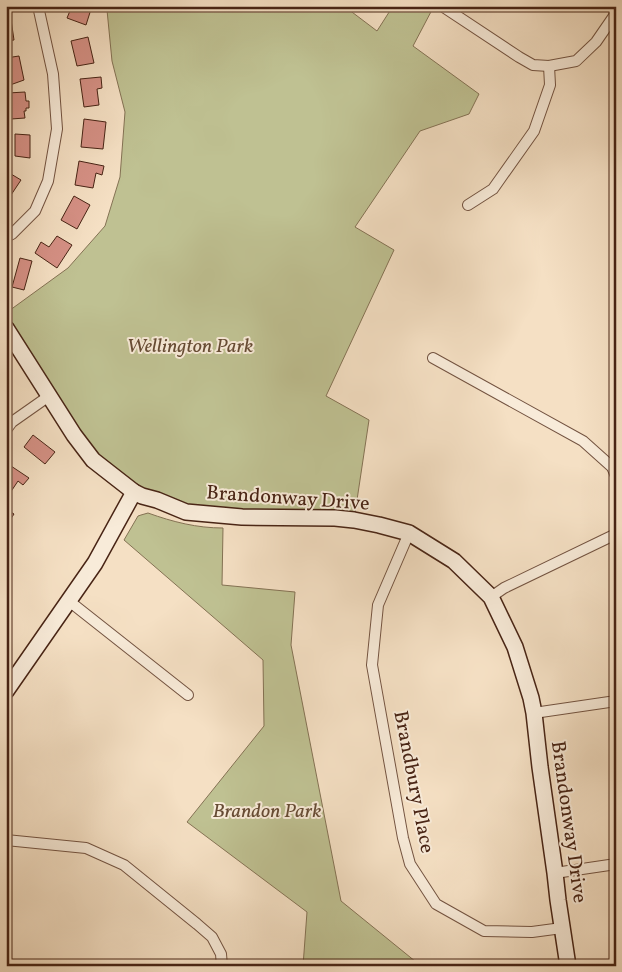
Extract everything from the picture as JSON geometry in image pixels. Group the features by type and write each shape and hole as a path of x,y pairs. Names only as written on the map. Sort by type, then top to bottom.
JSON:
{"street":[{"path":"6,237 12,234 35,211 48,181 57,130 53,74 38,6"},
{"path":"447,8 518,57 533,65 549,66 576,61 596,42 616,12"},
{"path":"468,205 493,189 534,131 550,85 549,66"},
{"name":"Brandonway Drive","path":"6,328 74,435 93,460 134,492 186,512 242,517 344,519 379,525 409,533 454,561 491,597 515,647 531,698 568,966"},
{"path":"433,358 583,442 612,467 616,476"},
{"path":"6,430 12,422 49,396"},
{"path":"6,691 95,562 134,492"},
{"name":"Brandbury Place","path":"409,533 378,606 372,665 403,838 410,864 436,904 484,931 532,932 562,928"},
{"path":"491,597 504,588 616,534"},
{"path":"69,601 188,695"},
{"path":"534,713 616,701"},
{"path":"6,840 86,848 124,865 212,937 221,954 222,966"},
{"path":"555,873 616,864"}],"green space":[{"name":"Wellington Park","path":"102,6 344,6 377,31 393,6 434,6 413,46 479,94 469,114 420,131 355,227 394,250 326,396 369,420 354,520 242,517 142,496 93,460 6,328 6,313 68,268 105,226 120,177 125,112 112,61 107,10"},
{"name":"Brandon Park","path":"148,513 185,524 223,528 222,585 295,592 291,645 341,901 421,966 303,966 307,912 187,822 264,726 263,660 124,540 138,516"}],"building":[{"path":"72,6 92,6 86,25 67,18"},
{"path":"10,13 14,40 6,41 6,14"},
{"path":"88,37 94,63 77,66 71,41"},
{"path":"19,56 24,80 10,85 6,73 6,58"},
{"path":"101,77 102,88 97,89 99,105 84,107 80,79"},
{"path":"25,92 26,101 29,101 29,108 26,108 26,111 24,111 25,118 11,119 8,93"},
{"path":"84,119 106,122 103,149 81,147"},
{"path":"15,134 30,135 30,158 15,156"},
{"path":"79,161 104,166 102,175 96,173 93,188 75,185"},
{"path":"6,171 21,180 7,201 6,200"},
{"path":"74,196 90,205 77,229 61,220"},
{"path":"57,236 72,245 57,268 35,253 41,242 49,247"},
{"path":"20,258 32,261 24,290 12,287"},
{"path":"33,435 55,452 45,464 24,447"},
{"path":"11,466 29,478 23,485 18,481 6,499 6,472"},
{"path":"6,509 14,514 6,526"}]}
